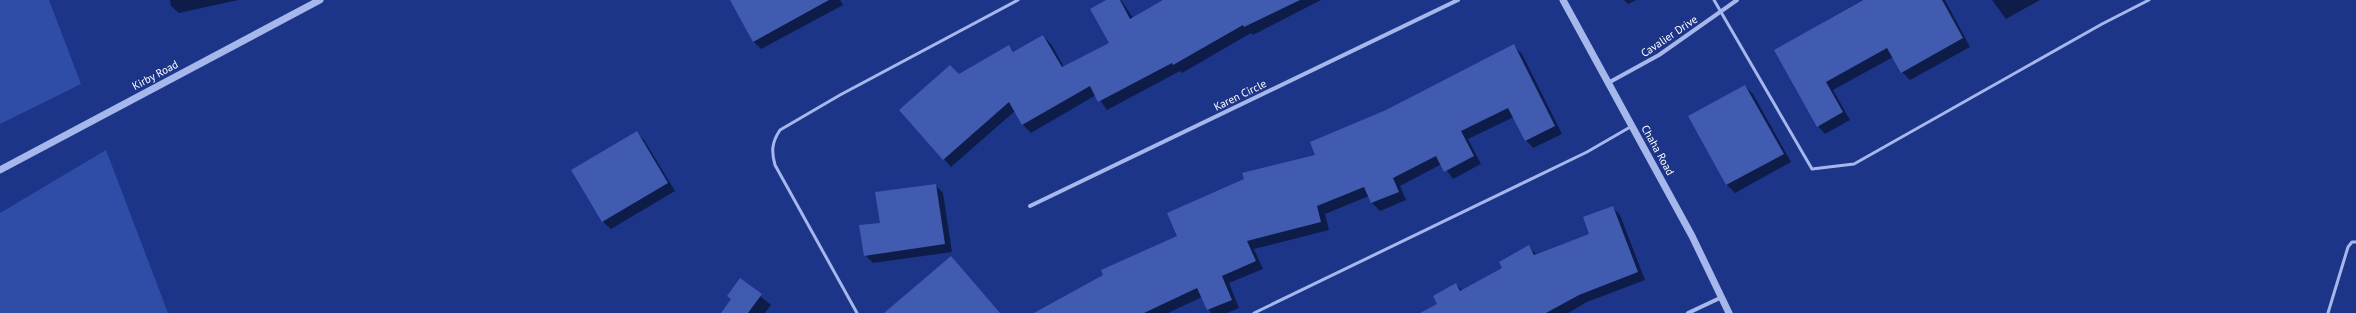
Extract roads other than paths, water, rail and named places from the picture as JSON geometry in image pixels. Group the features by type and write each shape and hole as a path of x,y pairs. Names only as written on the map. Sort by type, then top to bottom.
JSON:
{"street":[{"name":"Kirby Road","path":"0,170 320,0"},
{"name":"Karen Circle","path":"1030,206 1458,0"},
{"name":"Chaha Road","path":"1563,0 1692,236 1720,298 1730,313"},
{"name":"Cavalier Drive","path":"1608,83 1659,56 1737,0"},
{"path":"1688,313 1720,298"}],"lane":[{"path":"857,313 775,165 772,153 774,138 780,130 840,95 1018,0"},
{"path":"1714,0 1812,169 1854,164 2102,24 2149,0"},
{"path":"1254,313 1587,152 1632,126"},
{"path":"2328,313 2348,247 2352,242 2356,242"}]}
